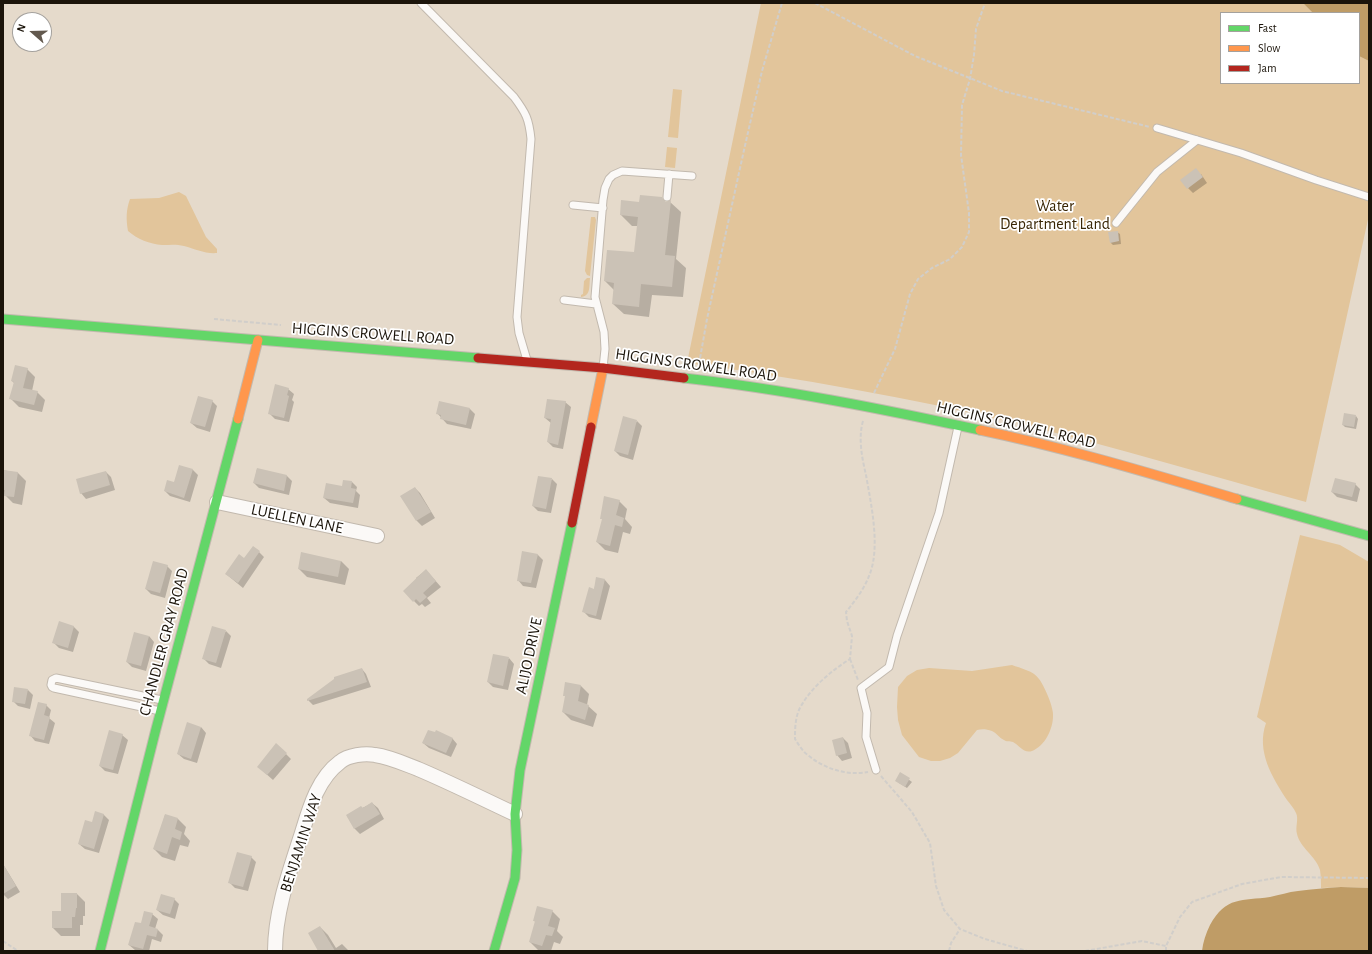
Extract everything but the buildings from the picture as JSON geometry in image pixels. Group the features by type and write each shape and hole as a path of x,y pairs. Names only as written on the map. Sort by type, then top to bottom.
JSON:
{"main road":[{"name":"HIGGINS CROWELL ROAD","path":"3,319 603,368 772,390 866,407 1006,436 1101,460 1369,536"},
{"name":"CHANDLER GRAY ROAD","path":"100,951 258,340"},
{"name":"ALIJO DRIVE","path":"494,951 515,878 517,850 515,814 520,770 603,368"}],"street":[{"name":"LUELLEN LANE","path":"217,502 377,536"},
{"name":"BENJAMIN WAY","path":"275,951 275,939 279,913 308,812 318,789 327,775 340,761 357,755 375,755 395,760 515,814"}],"lane":[{"path":"422,3 514,97 525,112 530,126 531,139 517,317 519,333 527,361"},
{"path":"1156,128 1241,153 1369,197"},
{"path":"1116,223 1157,172 1197,140"},
{"path":"603,368 605,349 604,332 595,297 603,208 607,183 613,175 627,171 692,176"},
{"path":"667,197 669,174"},
{"path":"574,205 603,208"},
{"path":"564,300 596,304"},
{"path":"876,770 866,737 866,712 861,688 889,667 897,636 939,513 958,426"},
{"path":"161,712 54,688 51,685 52,680 56,678 164,700"}],"path":[{"path":"695,379 701,359 707,319 762,70 782,3"},
{"path":"814,3 915,56 1002,91 1156,128"},
{"path":"861,688 850,659 852,636 847,621 846,612 869,575 875,546 860,432 866,407 881,381 895,349 910,294 918,279 932,268 950,259 962,247 969,232 969,213 961,155 962,105 970,79 976,28 985,3"},
{"path":"850,659 835,668 826,676 800,707 795,725 795,739 808,756 830,768 857,775 876,770 912,812 930,843 936,886 944,910 960,928 985,938 1026,951"},
{"path":"1166,951 1166,946 1180,917 1192,902 1242,884 1281,877 1369,878"},
{"path":"949,951 951,943 960,928"},
{"path":"3,941 18,951"},
{"path":"1085,951 1142,941 1166,946"}],"green space":[{"name":"Water Department Land","path":"761,3 1303,3 1312,12 1220,12 1220,84 1360,84 1360,56 1369,61 1369,215 1306,502 1092,442 1020,424 854,389 687,363"},
{"path":"673,89 682,90 678,138 668,137"},
{"path":"667,147 677,148 675,168 665,167"},
{"path":"179,192 186,196 206,237 217,249 217,253 204,252 181,245 153,244 140,239 128,231 127,215 130,199 159,198"},
{"path":"591,217 595,217 596,220 590,276 587,275 585,271"},
{"path":"587,278 590,278 589,290 586,295 581,297 583,294 584,281"},
{"path":"1300,535 1340,545 1369,562 1369,888 1321,888 1320,870 1318,865 1301,844 1297,834 1296,813 1271,773 1264,754 1263,733 1266,723 1257,717"},
{"path":"1012,665 1027,670 1037,676 1043,686 1053,712 1053,721 1050,731 1037,749 1029,752 1026,751 1013,742 1002,739 992,731 981,729 977,730 958,753 950,758 940,761 931,761 919,757 902,735 898,720 898,687 907,676 917,670 929,668 972,671"}],"shaded area":[{"path":"1303,3 1369,3 1369,61 1360,56 1360,12 1312,12"},
{"path":"1341,887 1369,888 1369,951 1202,951 1210,925 1222,909 1229,904 1294,891"}],"traffic: fast":[{"path":"3,319 478,358"},
{"path":"684,378 832,400 980,430"},
{"path":"100,951 156,729 238,419"},
{"path":"1237,499 1369,536"},
{"path":"494,951 515,878 517,850 515,814 520,770 572,523"}],"traffic: slow":[{"path":"238,419 258,340"},
{"path":"591,427 603,368"},
{"path":"980,430 1077,453 1237,499"}],"traffic: jam":[{"path":"478,358 603,368 684,378"},
{"path":"572,523 591,427"}]}
